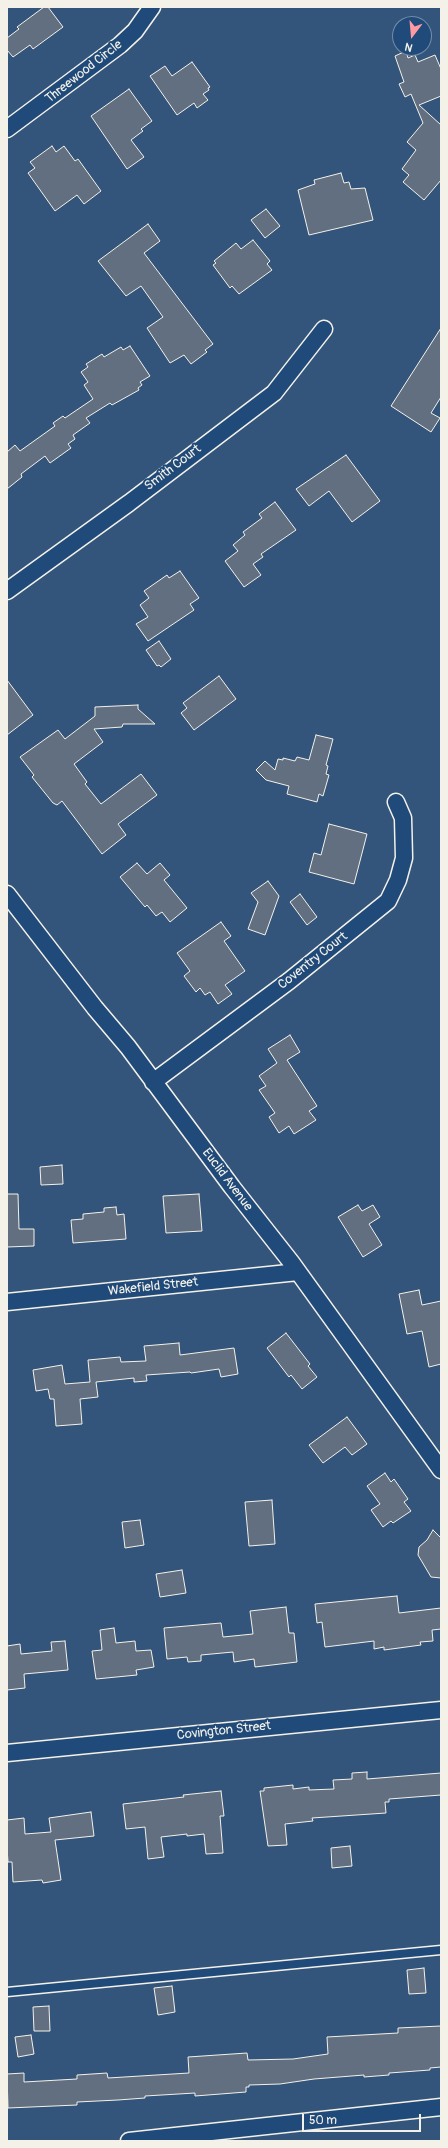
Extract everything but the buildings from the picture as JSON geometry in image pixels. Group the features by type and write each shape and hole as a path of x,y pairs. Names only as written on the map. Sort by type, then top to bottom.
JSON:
{"street":[{"name":"Threewood Circle","path":"7,129 120,45 135,31 152,7"},
{"name":"Smith Court","path":"7,591 129,503 274,393 324,329"},
{"name":"Coventry Court","path":"154,1082 289,980 388,901 398,880 404,858 402,818 396,802"},
{"name":"Euclid Avenue","path":"7,894 154,1082 232,1188 298,1272 441,1470"},
{"name":"Wakefield Street","path":"7,1302 298,1272"},
{"name":"Covington Street","path":"7,1753 441,1710"},
{"path":"129,2141 441,2107"}],"lane":[{"path":"7,1992 441,1950"}]}
